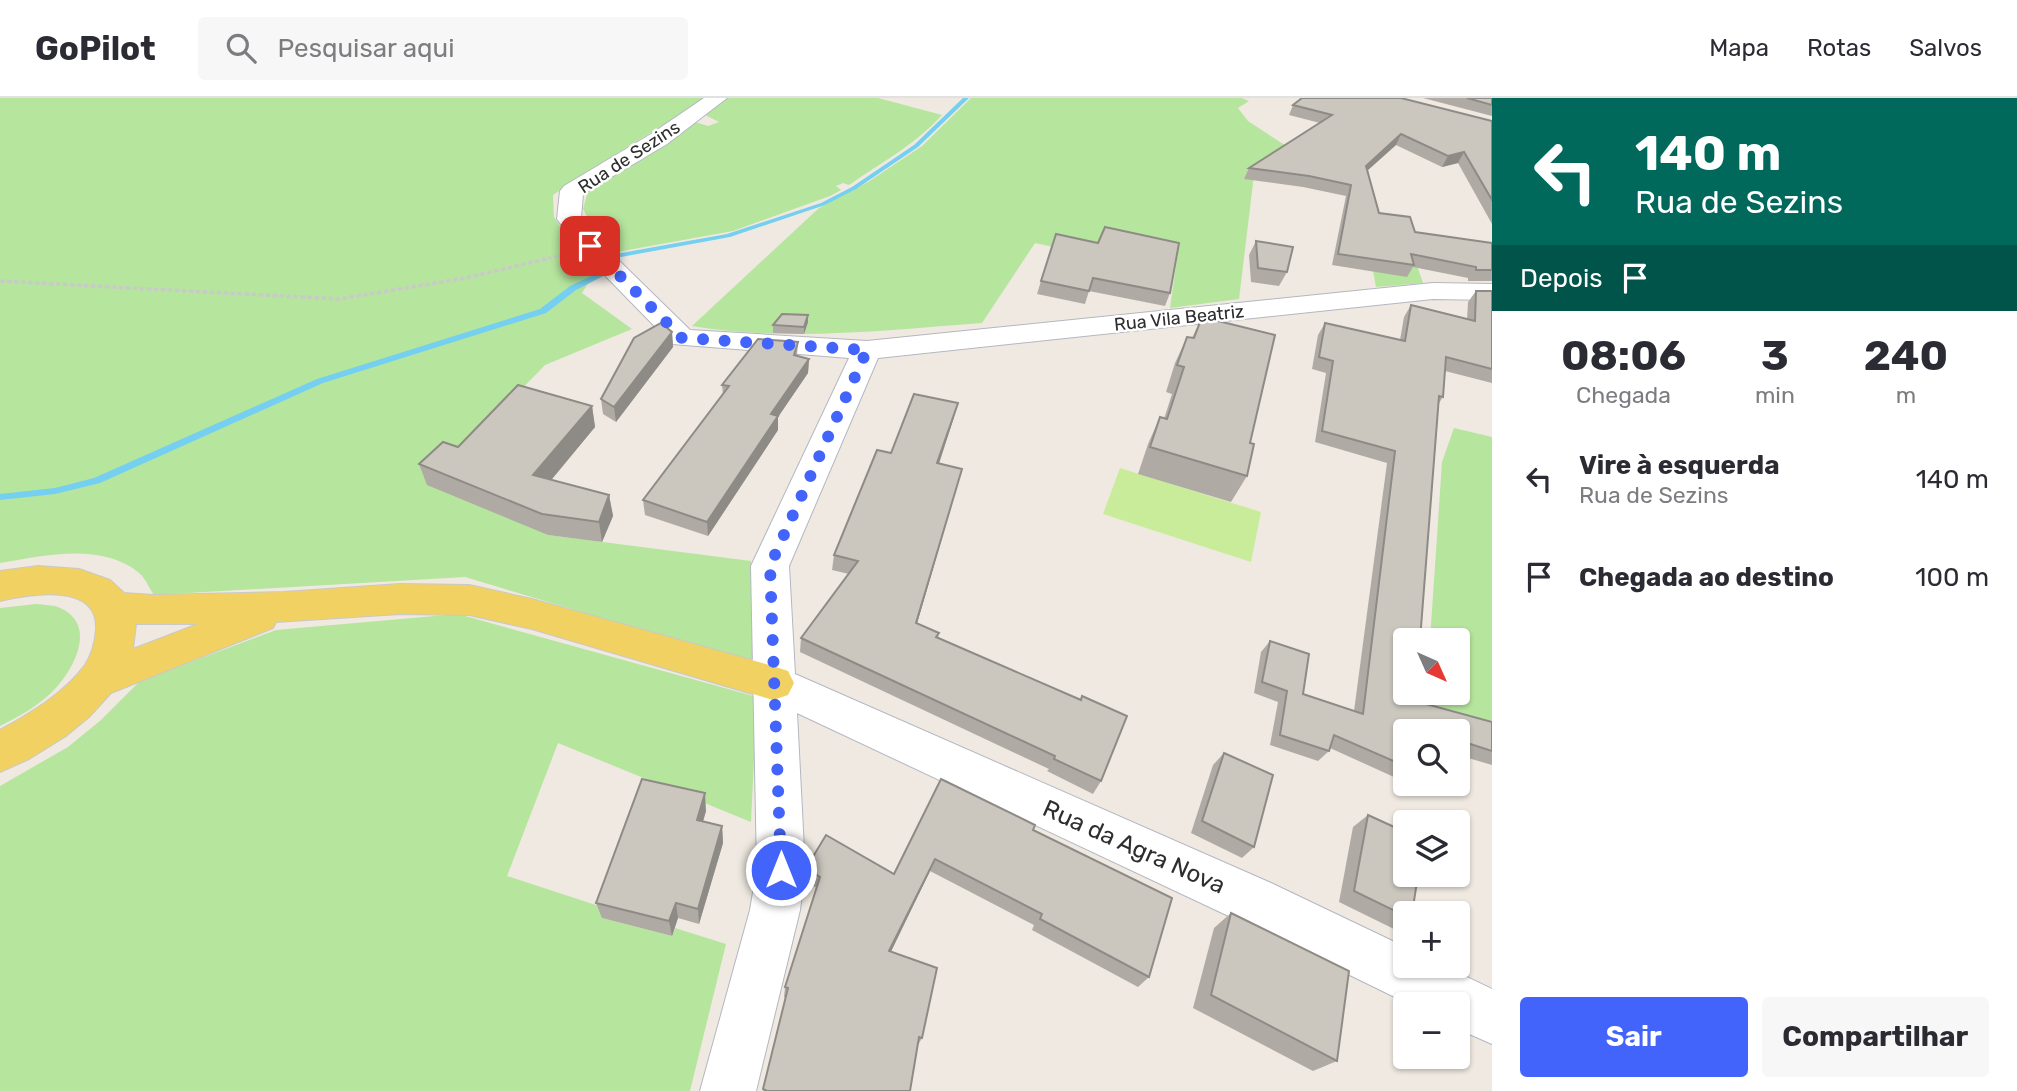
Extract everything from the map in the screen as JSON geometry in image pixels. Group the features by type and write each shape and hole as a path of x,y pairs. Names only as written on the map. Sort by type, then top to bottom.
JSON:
{"main road":[{"path":"0,586 35,579 69,580 96,589 113,607 118,628 112,654 96,681 69,709 17,744 0,764"},
{"path":"113,607 153,610 284,607 400,599 469,600 532,614 773,683"},
{"path":"96,681 284,607"}],"street":[{"name":"Rua de Sezins","path":"718,98 659,139 572,191 569,219 590,246 682,338 867,350"},
{"name":"Rua Vila Beatriz","path":"867,350 1433,291 1492,292"},
{"path":"728,1091 775,910 781,870 770,566 867,350"},
{"name":"Rua da Agra Nova","path":"773,683 1253,901 1492,1017"}],"path":[{"path":"0,281 339,299 466,278 560,257 590,246"}],"green space":[{"path":"0,98 704,98 553,195 554,217 581,257 597,268 582,293 632,329 545,365 450,463 548,535 751,561 755,664 465,577 154,595 138,572 106,557 89,554 53,555 0,563"},
{"path":"728,98 878,98 942,115 910,144 849,185 843,183 836,186 841,190 830,196 733,231 617,252 593,228 583,209 588,191 695,122 708,126 719,122 705,115"},
{"path":"971,98 1242,98 1249,101 1238,108 1248,121 1286,146 1254,175 1239,299 1170,308 1178,252 1157,248 1094,256 1035,243 982,323 800,334 728,331 692,326 819,208 868,182 922,146"},
{"path":"1413,254 1423,283 1376,287 1373,271 1406,276"},
{"path":"1454,428 1492,437 1492,736 1470,729 1470,719 1435,719 1425,716 1425,705 1470,705 1470,628 1431,628 1442,462"},
{"path":"1120,468 1261,512 1251,562 1103,514"},
{"path":"36,604 58,607 71,615 78,625 78,648 67,673 51,693 0,726 0,608"},
{"path":"458,614 757,697 751,822 558,743 507,876 605,908 602,918 672,936 675,928 726,944 690,1091 0,1091 0,786 68,747 101,720 140,681 276,630"}],"building":[{"path":"1302,98 1401,98 1492,121 1492,200 1464,152 1448,156 1401,134 1366,166 1379,213 1410,217 1415,232 1492,243 1492,270 1476,270 1476,267 1411,254 1414,265 1338,254 1351,185 1249,168 1332,115 1293,105"},
{"path":"1467,98 1492,98 1492,105"},
{"path":"1105,227 1179,243 1170,293 1093,278 1089,291 1041,281 1056,234 1098,243"},
{"path":"1256,241 1293,247 1287,272 1258,268"},
{"path":"1476,291 1492,291 1492,369 1446,357 1443,397 1439,396 1421,628 1393,628 1393,705 1430,705 1492,722 1492,751 1470,744 1470,719 1393,719 1393,761 1334,735 1329,751 1280,735 1287,691 1262,682 1270,641 1309,654 1303,694 1363,714 1395,451 1322,431 1333,361 1319,357 1325,323 1405,341 1411,305 1475,321"},
{"path":"782,314 808,315 804,327 773,325"},
{"path":"1202,317 1275,335 1250,443 1254,444 1247,476 1150,447 1160,417 1167,419 1184,367 1177,365 1187,337 1194,338"},
{"path":"661,323 672,332 614,407 601,399 634,338"},
{"path":"758,339 798,342 794,355 809,359 771,414 778,416 707,522 643,500 729,386 722,385"},
{"path":"518,385 592,406 533,475 609,495 599,522 542,514 419,464 443,442 458,447"},
{"path":"914,394 958,403 937,463 962,469 916,623 939,633 936,637 1081,700 1082,696 1127,716 1101,781 1054,759 1055,756 801,638 858,561 834,555 877,450 891,453"},
{"path":"1224,753 1273,775 1254,847 1202,821"},
{"path":"642,779 705,793 697,820 722,826 698,909 676,903 669,921 596,903"},
{"path":"941,779 1035,825 1033,830 1172,898 1149,977 1040,919 1042,914 935,859 889,951 937,968 922,1038 919,1037 910,1091 763,1089 788,988 785,987 820,877 808,870 808,865 826,835 894,874"},
{"path":"1368,815 1393,826 1393,887 1416,887 1414,901 1393,901 1393,910 1354,891"},
{"path":"1231,913 1349,971 1337,1061 1211,995"}],"waterway":[{"path":"621,255 728,236 823,204 854,188 916,146 966,98"},
{"path":"0,497 55,491 97,481 320,381 543,311 573,288 605,273"}],"route":[{"path":"590,246 682,338 867,350 770,566 781,870"}]}
